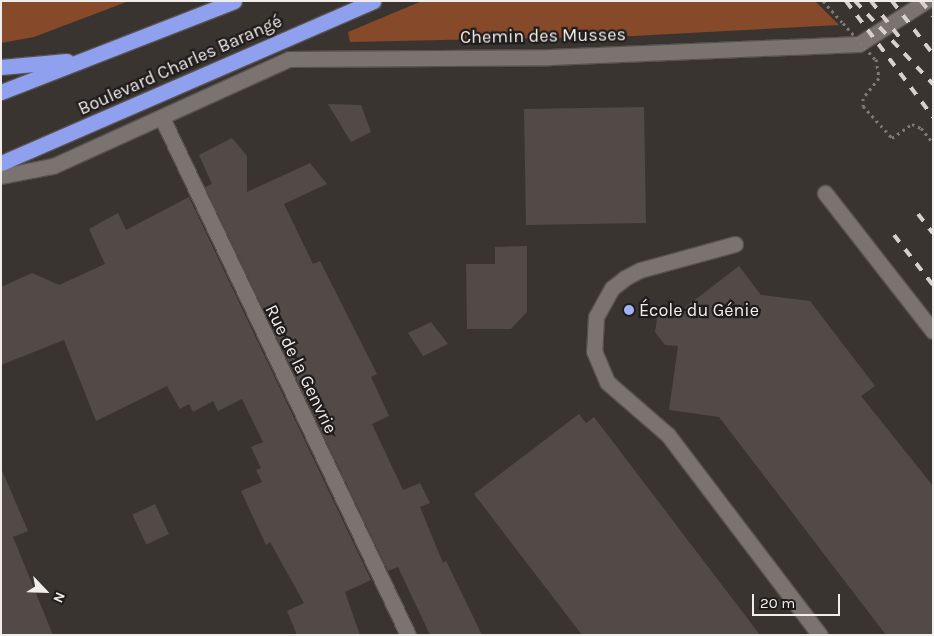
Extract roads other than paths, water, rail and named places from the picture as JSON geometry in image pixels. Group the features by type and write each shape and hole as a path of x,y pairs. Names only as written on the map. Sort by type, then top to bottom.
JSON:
{"highway":[{"name":"Boulevard Charles Barangé","path":"1,92 234,1"},
{"name":"Boulevard Charles Barangé","path":"1,163 373,1"},
{"path":"1,67 83,60"}],"street":[{"name":"Chemin des Musses","path":"162,118 289,59 550,56 858,44 926,1"},
{"path":"1,176 53,166 162,118"},
{"name":"Rue de la Genvrie","path":"162,118 408,635"},
{"path":"825,193 933,331"},
{"path":"734,244 640,270 625,278 612,288 596,317 594,351 607,382 668,435 820,635"}],"railway":[{"path":"846,1 933,117"},
{"path":"855,1 933,84"},
{"path":"871,1 900,38"},
{"path":"892,1 933,54"},
{"path":"921,1 933,16"},
{"path":"918,214 933,233"},
{"path":"894,235 933,285"}],"place":[{"name":"École du Génie","path":"629,310"}]}
